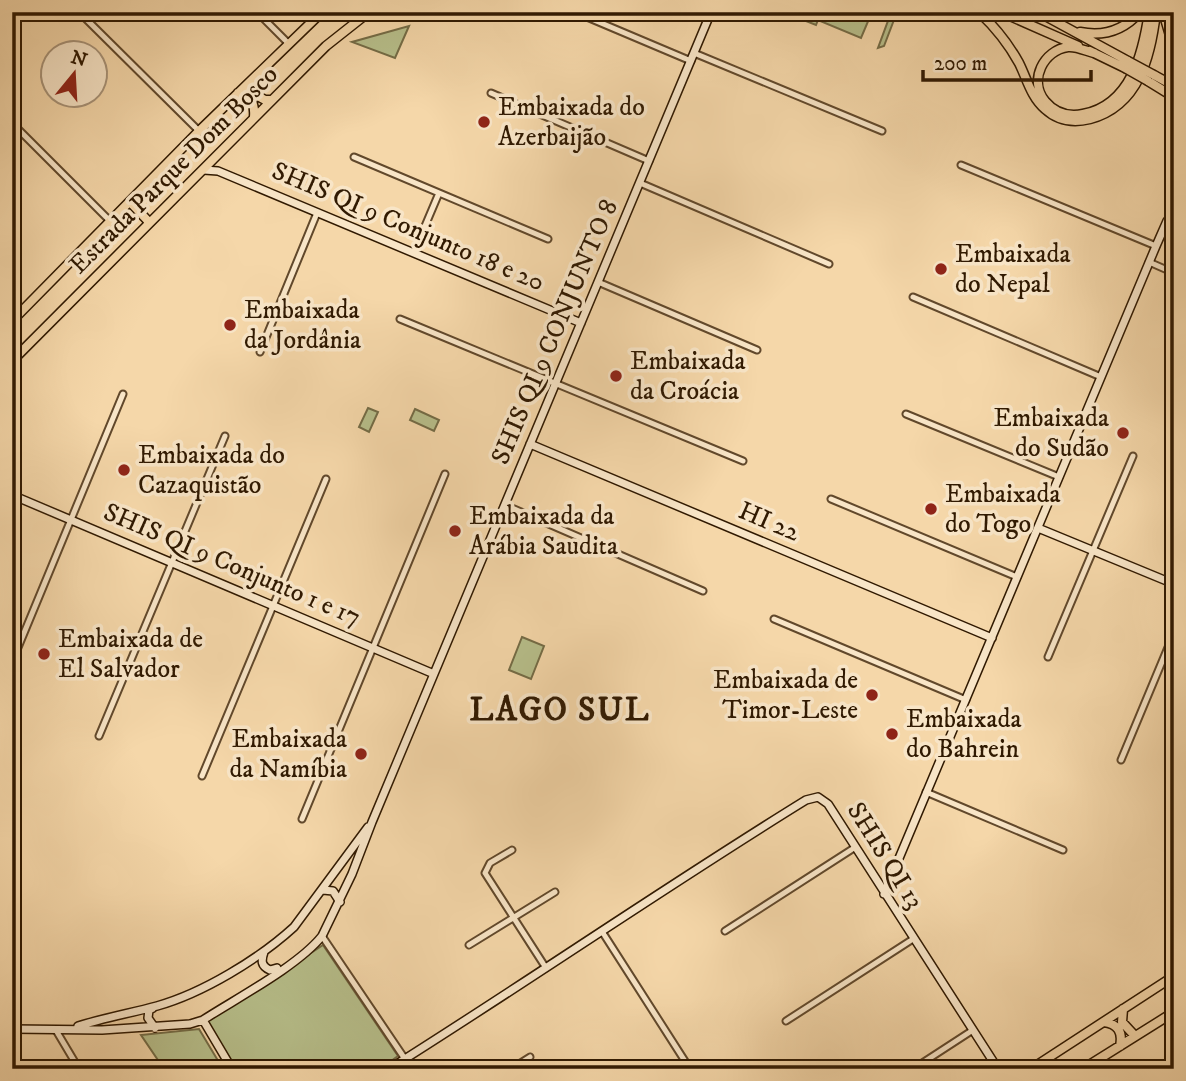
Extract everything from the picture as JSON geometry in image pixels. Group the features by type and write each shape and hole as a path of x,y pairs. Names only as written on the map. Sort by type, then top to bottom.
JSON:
{"main road":[{"name":"Estrada Parque Dom Bosco","path":"12,321 199,131 322,12"},
{"name":"Estrada Parque Dom Bosco","path":"12,361 254,117 327,46 369,12"},
{"path":"979,12 1007,42 1037,102 1052,115 1073,121 1099,116 1115,109 1134,89 1153,40 1156,12"},
{"path":"1001,12 1094,53"},
{"path":"1038,12 1152,78 1174,86"},
{"path":"1068,28 1092,34 1110,32 1125,25 1140,12"},
{"path":"1127,64 1071,47 1056,50 1041,66 1038,79 1042,96 1061,113 1073,116 1094,112 1109,103 1131,77 1142,50 1149,12"},
{"path":"1164,12 1174,49"},
{"path":"257,76 254,86 256,95 272,100"},
{"path":"1152,78 1174,97"},
{"path":"239,93 247,95 253,101 254,117"},
{"path":"131,203 149,222"},
{"path":"1031,1069 1174,976"},
{"path":"1123,1009 1122,1022 1135,1036"},
{"path":"1083,1069 1096,1065 1119,1046 1174,1012"},
{"path":"1104,1022 1119,1030 1119,1046"}],"street":[{"path":"79,12 199,131"},
{"path":"257,12 289,44"},
{"path":"575,12 691,61"},
{"name":"SHIS QI 9 CONJUNTO 8","path":"372,822 711,12"},
{"path":"694,52 882,131"},
{"path":"491,93 649,161"},
{"path":"12,123 111,222"},
{"path":"354,157 548,239"},
{"path":"215,158 218,171"},
{"path":"961,165 1156,246"},
{"name":"SHIS QI 9 Conjunto 18 e 20","path":"204,170 218,171 581,323"},
{"path":"640,183 829,264"},
{"path":"414,252 439,193"},
{"path":"884,894 1149,262 1167,221 1174,212"},
{"path":"260,352 317,213"},
{"path":"1149,262 1174,272"},
{"path":"598,282 757,350"},
{"path":"913,297 1101,377"},
{"path":"12,300 23,310"},
{"path":"400,319 743,461"},
{"path":"12,662 123,394"},
{"path":"906,414 1059,477"},
{"path":"99,736 225,436"},
{"name":"HI 22","path":"530,444 992,638"},
{"path":"1048,657 1133,456"},
{"path":"302,819 445,474"},
{"path":"202,776 326,479"},
{"name":"SHIS QI 9 Conjunto 1 e 17","path":"12,495 434,674"},
{"path":"831,499 1017,577"},
{"path":"505,505 703,591"},
{"path":"1038,528 1174,584"},
{"path":"774,619 966,700"},
{"path":"1121,760 1174,633"},
{"path":"926,792 1063,850"},
{"name":"SHIS QI 13","path":"389,1069 603,933 707,861 813,797 818,797 828,804 998,1069"},
{"path":"155,1028 149,1022 149,1010 196,990 264,951 294,927 372,822"},
{"path":"12,1029 155,1028 180,1026 203,1020 313,947 340,902 372,822"},
{"path":"725,930 854,848"},
{"path":"512,850 490,863 485,873 546,968"},
{"path":"323,890 333,891 340,902"},
{"path":"469,945 555,892"},
{"path":"603,933 690,1069"},
{"path":"322,936 405,1059"},
{"path":"786,1021 913,939"},
{"path":"264,951 262,962 270,971 293,962"},
{"path":"70,1028 157,1006"},
{"path":"203,1020 232,1069"},
{"path":"913,1069 973,1030"},
{"path":"57,1032 79,1069"},
{"path":"511,1069 530,1056"}],"green space":[{"path":"795,12 818,18 821,12 836,12 852,20 856,12 872,12 861,38 818,20 816,25 793,16"},
{"path":"884,12 897,12 884,46 878,48 889,18 883,16"},
{"path":"409,26 395,58 352,42"},
{"path":"368,408 378,412 369,432 359,427"},
{"path":"415,409 439,420 434,431 410,420"},
{"path":"522,637 544,646 531,679 509,670"},
{"path":"323,945 398,1056 380,1069 235,1069 207,1022"},
{"path":"199,1029 223,1069 164,1069 141,1035"}],"place":[{"name":"Embaixada do Azerbaijão","path":"484,122"},
{"name":"Embaixada do Nepal","path":"941,269"},
{"name":"Embaixada da Jordânia","path":"230,325"},
{"name":"Embaixada da Croácia","path":"616,376"},
{"name":"Embaixada do Sudão","path":"1123,433"},
{"name":"Embaixada do Cazaquistão","path":"124,470"},
{"name":"Embaixada do Togo","path":"931,509"},
{"name":"Embaixada da Arábia Saudita","path":"455,531"},
{"name":"Embaixada de El Salvador","path":"44,654"},
{"name":"Embaixada de Timor-Leste","path":"872,695"},
{"name":"Embaixada do Bahrein","path":"892,734"},
{"name":"Embaixada da Namíbia","path":"361,754"}],"district":[{"name":"LAGO SUL","path":"560,710"}]}
